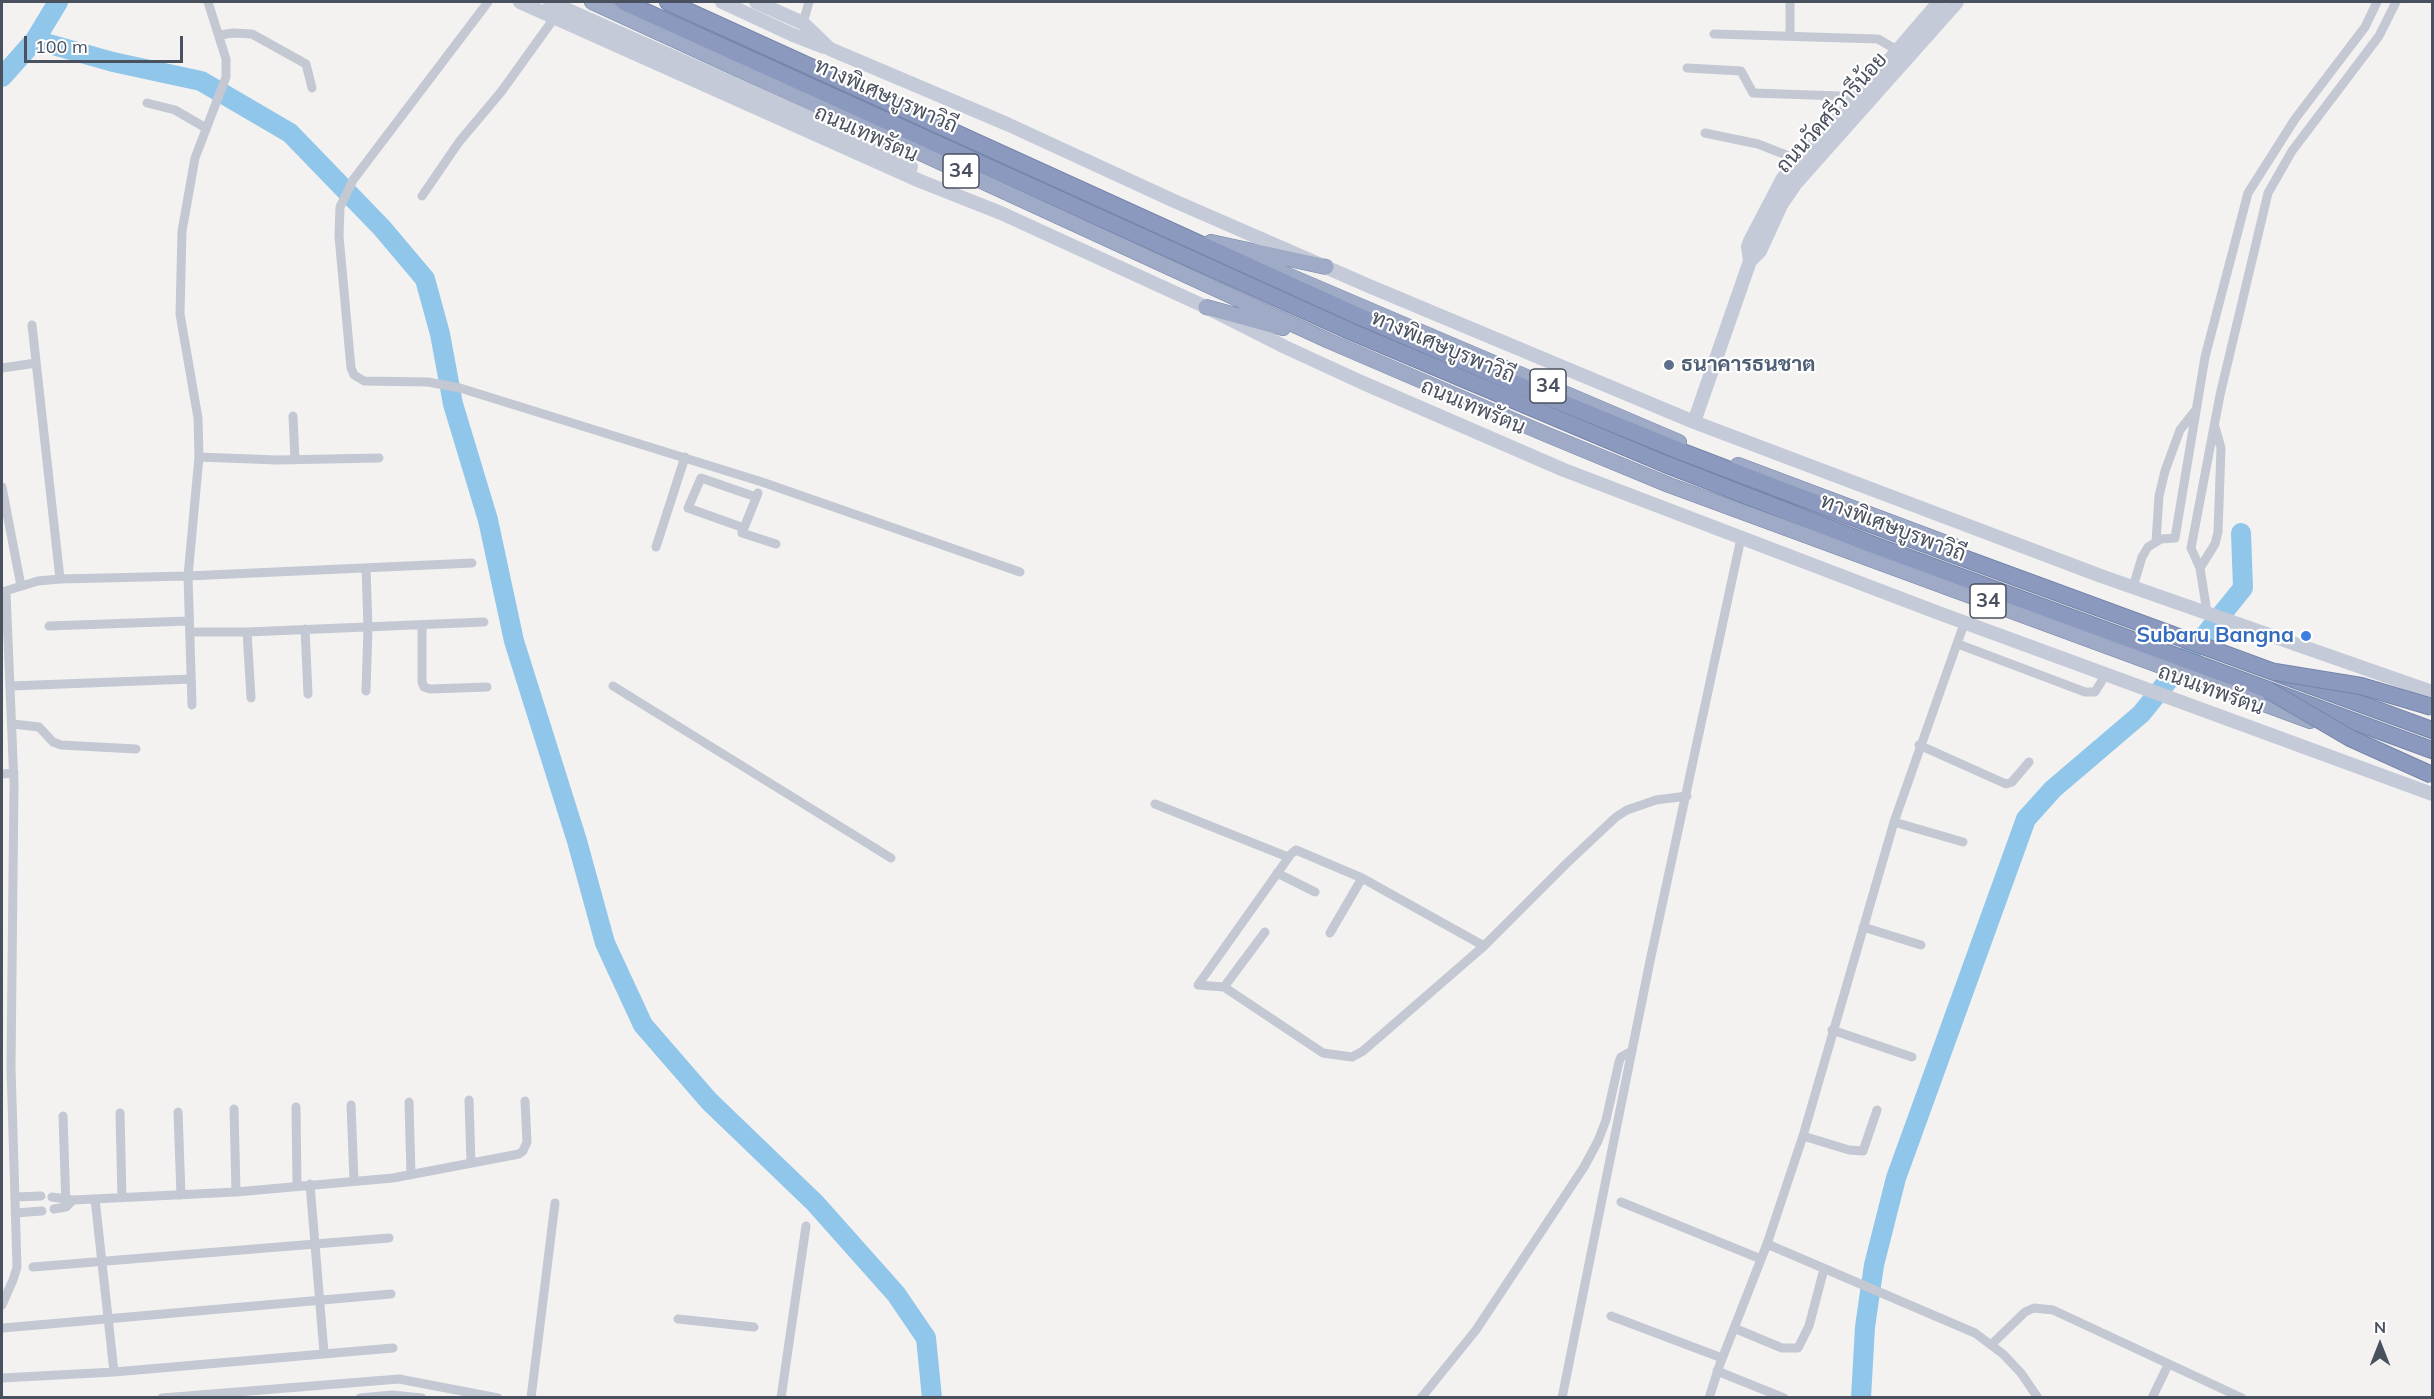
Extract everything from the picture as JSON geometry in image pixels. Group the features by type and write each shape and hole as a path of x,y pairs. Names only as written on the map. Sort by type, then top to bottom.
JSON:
{"highway":[{"name":"ถนนเทพรัตน","path":"592,2 1329,341 1669,485 2270,705 2433,769"},
{"name":"ทางพิเศษบูรพาวิถี","path":"624,2 1352,333 1539,412 1868,543 2433,750"},
{"name":"ทางพิเศษบูรพาวิถี","path":"668,2 1346,311 1521,386 1680,451 1868,523 2433,730"},
{"name":"ถนนเทพรัตน","path":"684,2 1212,242 1683,444 2284,670 2433,723"},
{"path":"1212,242 1326,267"},
{"path":"1206,307 1329,341"},
{"path":"2275,672 2361,686 2433,707"},
{"path":"2268,690 2350,738 2433,775"}],"main road":[{"name":"ถนนเทพรัตน","path":"520,2 920,181 1001,213 1206,307 1361,382 1564,470 1741,538 2433,794"},
{"path":"550,2 842,132 1001,213"},
{"path":"722,2 793,35 830,49"},
{"name":"34","path":"756,2 803,23 830,49 1007,124 1326,267 1694,422 2133,587 2433,692"},
{"name":"ถนนวัดศรีวารีน้อย","path":"1750,261 1748,247 1752,236 1783,178 1855,100 1939,2"},
{"name":"ถนนวัดศรีวารีน้อย","path":"1694,422 1750,261 1760,251 1781,205 1796,183 1957,2"}],"street":[{"path":"192,705 188,576 200,457 196,404 181,322 180,289 183,220 195,158 226,77 226,59 208,2"},
{"path":"488,2 353,180 340,207 339,236 351,368 354,375 364,381 428,382 460,388 686,457 1020,572"},
{"path":"803,23 809,2"},
{"path":"1790,2 1790,34"},
{"path":"2175,537 2194,412 2205,357 2248,193 2295,119 2365,27 2377,2"},
{"path":"2191,548 2214,425 2268,193 2292,151 2379,36 2396,2"},
{"path":"422,196 459,142 501,92 555,17"},
{"path":"220,35 252,34 306,64 312,88"},
{"path":"1714,34 1790,34 1878,39 1897,50"},
{"path":"1687,68 1741,71 1753,93 1840,96 1855,100"},
{"path":"147,103 175,110 206,128"},
{"path":"1705,133 1758,144 1799,160"},
{"path":"2232,256 2252,261"},
{"path":"32,325 60,579"},
{"path":"2,368 36,363"},
{"path":"2156,542 2159,496 2165,471 2180,430 2194,412"},
{"path":"293,416 295,460"},
{"path":"2200,568 2215,544 2218,532 2221,448 2214,425"},
{"path":"200,457 295,460 379,458"},
{"path":"656,547 686,457"},
{"path":"744,528 688,508 701,478 756,496"},
{"path":"762,482 742,533 776,544"},
{"path":"2,487 21,586"},
{"path":"2133,587 2148,547 2161,539 2175,537 2191,548 2200,568 2207,612"},
{"path":"1562,1398 1632,1052 1741,538"},
{"path":"2,1305 17,1267 6,967 14,773 4,591 60,579 188,576 472,563"},
{"path":"366,568 368,628 366,691"},
{"path":"49,626 189,621"},
{"path":"1709,1398 1717,1371 1767,1244 1803,1136 1894,822 1919,745 1965,621"},
{"path":"190,632 368,628 484,622"},
{"path":"422,625 422,682 424,687 430,689 487,687"},
{"path":"305,630 308,694"},
{"path":"247,632 251,698"},
{"path":"1958,644 2085,692 2095,692 2106,674"},
{"path":"11,686 191,679"},
{"path":"613,686 891,858"},
{"path":"13,724 39,727 53,742 61,746 136,749"},
{"path":"1919,745 2006,784 2012,782 2029,762"},
{"path":"2,774 14,773"},
{"path":"1484,946 1362,879 1296,850 1288,857 1198,985 1224,987 1323,1053 1352,1057 1364,1051 1484,946 1616,817 1627,810 1656,800 1687,796"},
{"path":"1155,804 1288,857"},
{"path":"1894,822 1963,842"},
{"path":"1277,873 1315,892"},
{"path":"1330,933 1362,879"},
{"path":"1863,927 1921,945"},
{"path":"1224,987 1265,932"},
{"path":"1832,1030 1912,1057"},
{"path":"1421,1398 1476,1330 1584,1167 1606,1120 1618,1062 1621,1056 1632,1052"},
{"path":"469,1100 471,1163"},
{"path":"54,1209 68,1202 95,1199 236,1192 354,1181 411,1175 471,1163 523,1151 527,1142 525,1101"},
{"path":"409,1102 411,1175"},
{"path":"351,1105 354,1181"},
{"path":"296,1107 297,1186"},
{"path":"234,1109 236,1192"},
{"path":"1803,1136 1849,1150 1863,1151 1877,1110"},
{"path":"178,1112 181,1195"},
{"path":"120,1113 123,1198"},
{"path":"63,1116 68,1202"},
{"path":"310,1184 324,1353"},
{"path":"15,1197 41,1196"},
{"path":"52,1197 68,1202"},
{"path":"95,1199 100,1262 114,1372"},
{"path":"1621,1202 1761,1259"},
{"path":"531,1398 555,1203"},
{"path":"15,1213 42,1211"},
{"path":"781,1398 807,1226"},
{"path":"33,1268 389,1238"},
{"path":"1767,1244 1975,1333 1992,1344 2021,1373 2038,1398"},
{"path":"1734,1328 1782,1348 1798,1348 1809,1326 1824,1269"},
{"path":"3,1328 391,1294"},
{"path":"1992,1344 2025,1312 2043,1308 2053,1310 2242,1398"},
{"path":"1611,1316 1722,1358"},
{"path":"678,1319 754,1326"},
{"path":"2,1378 114,1372 393,1348"},
{"path":"2152,1398 2168,1365"},
{"path":"1717,1371 1784,1398"},
{"path":"162,1398 399,1379 498,1398"},
{"path":"360,1398 422,1398"}],"waterway":[{"path":"2,77 35,40 58,2"},
{"path":"35,40 113,62 201,81 290,133 382,228 425,279 440,334 453,404 488,520 514,641 577,841 605,943 643,1025 709,1101 815,1203 896,1294 926,1338 932,1398"},
{"path":"1861,1398 1865,1327 1874,1265 1896,1178 2026,819 2053,789 2141,714 2243,588 2241,533"}],"place":[{"name":"ธนาคารธนชาต","path":"1669,365"},
{"name":"Subaru Bangna","path":"2306,636"}]}
